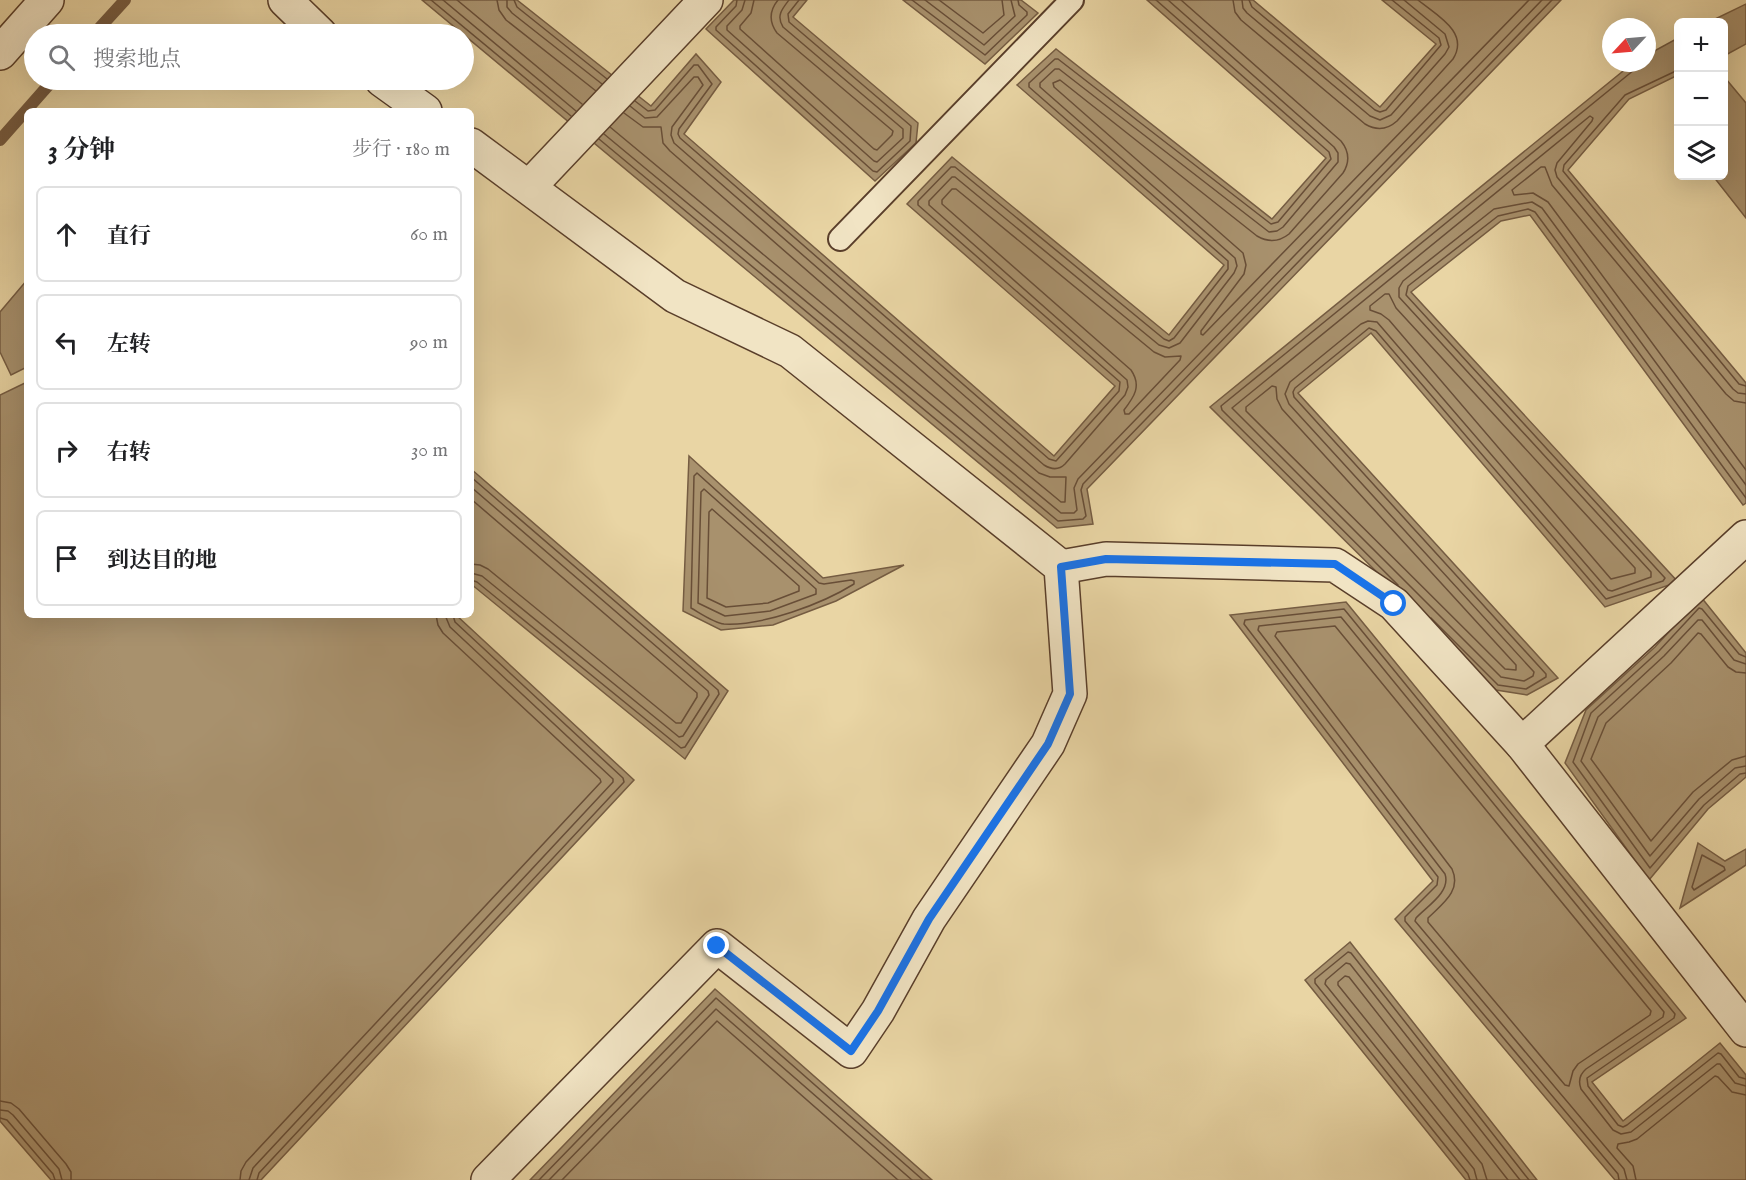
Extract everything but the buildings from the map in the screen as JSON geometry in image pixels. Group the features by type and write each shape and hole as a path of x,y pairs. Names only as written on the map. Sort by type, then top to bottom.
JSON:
{"street":[{"path":"26,24 47,0"},
{"path":"285,0 310,24"},
{"path":"529,187 706,0"},
{"path":"0,53 24,26"},
{"path":"396,90 421,108"},
{"path":"474,147 675,296 790,351 1061,567 1070,694 1048,744 929,919 878,1011 851,1051 717,946 488,1180"},
{"path":"1522,744 1746,537"},
{"path":"1061,567 1106,559 1335,564 1394,604 1522,744 1746,1030"}],"lane":[{"path":"840,239 1072,0"}],"water":[{"path":"422,0 517,0 651,106 696,54 721,82 684,134 1054,456 1115,386 907,204 952,157 1169,335 1224,265 1017,85 1056,49 1272,219 1326,158 1147,0 1253,0 1380,107 1436,44 1382,0 1561,0 1087,489 1093,524 1057,528 474,43 474,24 451,24"},
{"path":"734,0 807,0 793,17 918,123 916,143 875,181 706,29"},
{"path":"903,0 1021,0 1038,13 985,64"},
{"path":"1746,4 1746,44 1728,54 1728,18 1717,18"},
{"path":"1674,40 1674,77 1629,99 1568,170 1746,383 1746,503 1743,505 1530,215 1501,221 1411,292 1678,582 1605,607 1371,333 1298,393 1558,678 1527,695 1496,690 1210,407 1622,72 1656,72 1656,50"},
{"path":"1728,81 1746,103 1746,218 1716,180 1728,180"},
{"path":"24,284 24,368 11,375 0,352 0,312"},
{"path":"24,383 24,618 459,618 634,780 261,1180 51,1180 0,1121 0,395"},
{"path":"689,456 823,578 904,565 836,601 773,625 721,630 683,611"},
{"path":"474,472 728,691 685,759 474,586"},
{"path":"1701,597 1746,653 1746,777 1708,809 1649,880 1565,763 1586,710 1655,647"},
{"path":"1346,602 1686,1018 1592,1082 1623,1121 1720,1043 1746,1075 1746,1180 1615,1180 1395,919 1433,881 1230,615"},
{"path":"1698,843 1725,861 1746,849 1746,865 1680,908"},
{"path":"1350,942 1537,1180 1466,1180 1305,980"},
{"path":"715,989 932,1180 530,1180"}],"waterway":[{"path":"103,24 125,0"},
{"path":"28,108 44,90"},
{"path":"0,140 24,113"}],"route":[{"path":"717,946 851,1051 878,1011 929,919 1048,744 1070,694 1061,567 1106,559 1335,564 1394,604"}]}
